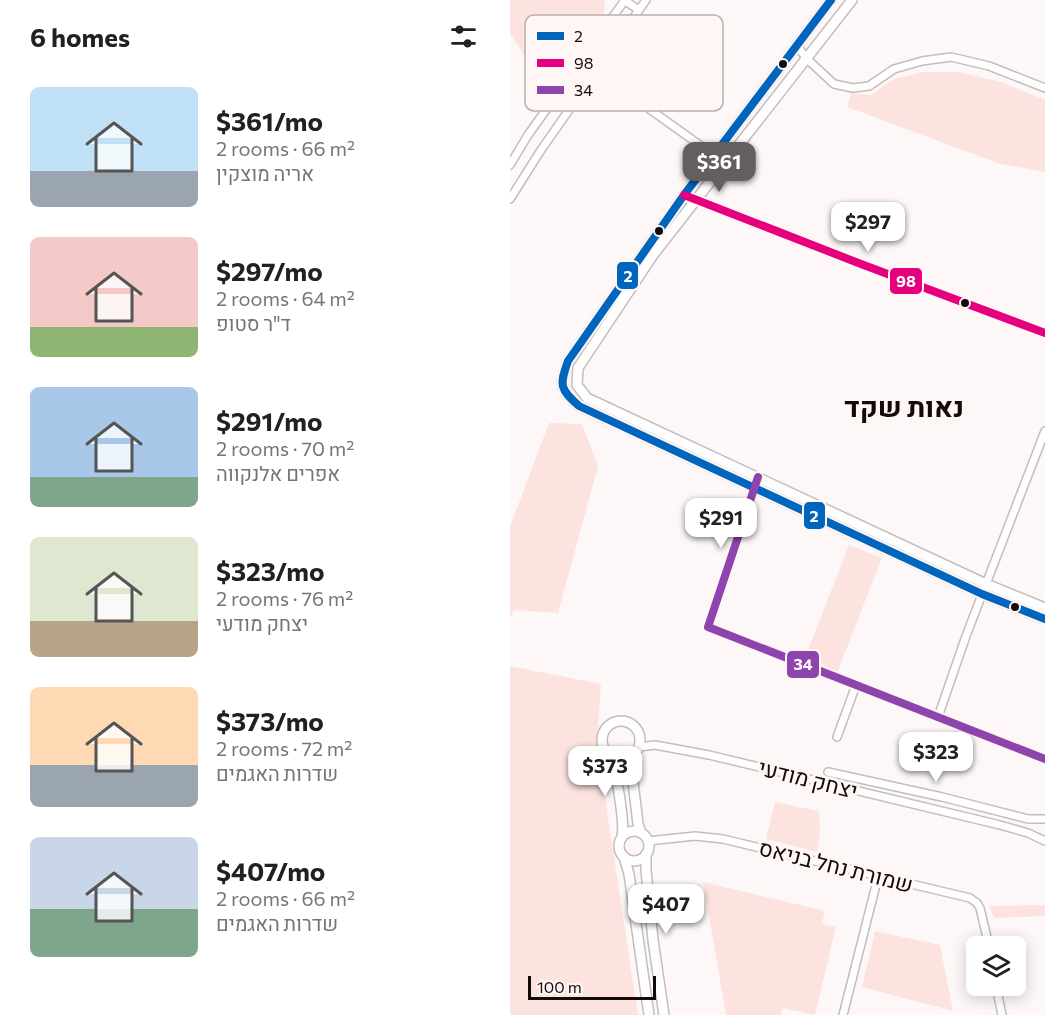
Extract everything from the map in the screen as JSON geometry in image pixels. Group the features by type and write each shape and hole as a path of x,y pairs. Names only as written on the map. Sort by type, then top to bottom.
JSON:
{"street":[{"path":"613,15 624,0 639,10"},
{"path":"635,15 646,0"},
{"path":"756,482 682,443 587,398 578,384 578,368 653,255 852,0"},
{"path":"828,1 684,195 568,361 561,378 565,393 579,406 756,482 1045,619"},
{"path":"796,44 834,84 853,88 869,86 894,69 903,66 951,57 989,66 1045,88"},
{"path":"510,165 545,111"},
{"path":"510,199 568,111"},
{"path":"652,111 725,163"},
{"path":"684,195 1045,333"},
{"path":"938,717 953,670 1045,431"},
{"path":"756,482 708,627 1045,759"},
{"path":"984,589 1045,608"},
{"path":"837,737 856,685"},
{"path":"624,857 635,861 640,860 649,848 638,824 631,765 640,741 636,729 627,722 615,722 606,729 602,738 604,748 610,755 615,769 623,827 619,850 624,857 629,874 649,1015"},
{"name":"יצחק מודעי","path":"635,751 655,745 690,751 1009,828 1028,833 1045,842"},
{"path":"610,755 624,759 635,751"},
{"name":"יצחק מודעי","path":"828,771 1028,819 1045,819"},
{"path":"924,807 939,796"},
{"path":"622,837 631,831 645,837"},
{"name":"שמורת נחל בניאס","path":"645,837 695,836 723,839 970,898 980,908 987,936"},
{"path":"646,854 651,921 664,1015"},
{"path":"843,1015 878,877"},
{"path":"998,996 1002,1015"}],"shaded area":[{"path":"510,0 604,0 604,12 602,15 525,15 525,57 510,33"},
{"path":"923,72 959,72 1001,82 1045,100 1045,172 1000,164 847,107 851,93 871,95 894,79"},
{"path":"549,423 582,424 598,466 558,613 514,610 510,617 510,527"},
{"path":"849,545 882,558 837,673 804,660"},
{"path":"510,666 601,684 597,745 638,1015 510,1015"},
{"path":"775,802 818,811 820,825 817,852 766,839"},
{"path":"703,882 825,911 822,924 836,927 815,1015 783,1008 781,1015 726,1015"},
{"path":"1045,905 1045,916 994,918 989,906"},
{"path":"875,931 940,945 953,1011 862,987"}],"transit line":[{"name":"2","path":"831,0 684,195 568,361 563,376 563,386 579,406 982,594 1045,619"},
{"name":"98","path":"684,195 1045,333"},
{"name":"34","path":"758,477 708,627 1045,759"}],"district":[{"name":"נאות שקד","path":"904,407"}]}
